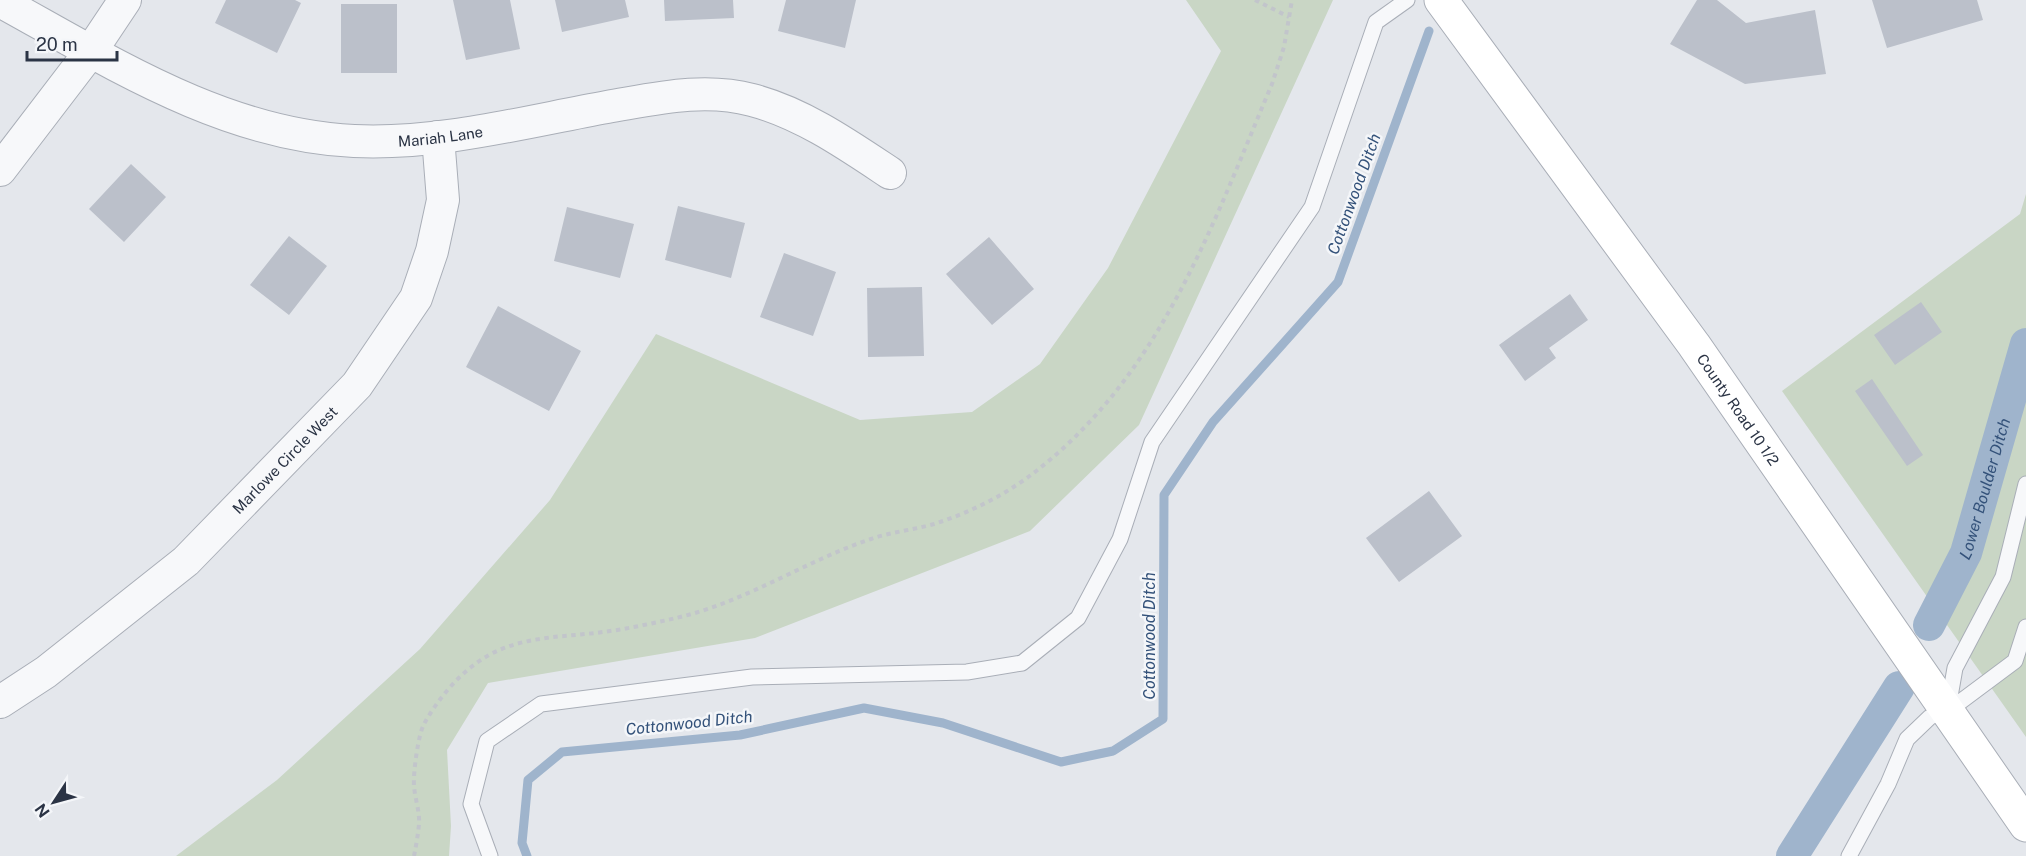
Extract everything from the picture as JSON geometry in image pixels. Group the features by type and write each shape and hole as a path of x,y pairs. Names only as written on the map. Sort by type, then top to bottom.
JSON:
{"street":[{"path":"0,170 91,51 125,0"},
{"name":"County Road 10 1/2","path":"1441,0 1694,345 2026,825"},
{"name":"Mariah Lane","path":"0,1 195,104 262,128 354,141 438,137 689,93 752,100 831,133 890,173"},
{"name":"Marlowe Circle West","path":"0,702 46,672 186,561 357,385 416,298 432,251 443,200 438,137"}],"lane":[{"path":"490,856 471,804 487,741 541,704 752,677 967,672 1022,663 1077,618 1120,539 1152,442 1312,207 1376,22 1407,0"},
{"path":"1948,711 1955,668 2003,577 2026,484"},
{"path":"1849,856 1888,784 1907,739 1930,717 1948,711 2015,661 2026,627"}],"path":[{"path":"1255,0 1289,17"},
{"path":"414,856 419,822 414,783 422,726 454,682 490,655 534,639 598,633 680,617 758,591 815,562 873,538 933,524 969,511 1005,493 1041,468 1073,438 1112,397 1145,352 1176,303 1272,84 1284,47 1292,0"}],"green space":[{"path":"1186,0 1333,0 1139,425 1030,531 755,638 488,683 447,750 451,826 449,856 176,856 277,780 420,649 550,500 656,334 860,420 972,412 1040,364 1108,268 1221,51"},
{"path":"2026,194 2026,737 1782,391 2020,214"}],"building":[{"path":"226,0 295,0 301,3 277,53 215,23"},
{"path":"453,0 510,0 520,49 466,60"},
{"path":"555,0 625,0 629,17 562,32"},
{"path":"664,0 733,0 734,18 665,21"},
{"path":"786,0 856,0 845,48 778,31"},
{"path":"1697,0 1717,0 1746,23 1815,10 1826,74 1745,84 1670,44"},
{"path":"1872,0 1977,0 1983,20 1887,48"},
{"path":"341,4 397,4 397,73 341,73"},
{"path":"131,164 166,197 124,242 89,209"},
{"path":"678,206 745,223 731,278 665,260"},
{"path":"567,207 634,224 620,278 554,261"},
{"path":"289,236 327,266 289,315 250,285"},
{"path":"989,237 1034,289 992,325 946,274"},
{"path":"784,253 836,272 813,336 760,317"},
{"path":"922,287 924,356 868,357 867,288"},
{"path":"1570,294 1588,320 1549,348 1556,358 1525,381 1499,345"},
{"path":"1921,302 1942,332 1895,365 1874,335"},
{"path":"498,306 581,351 549,411 466,367"},
{"path":"1872,379 1923,455 1907,466 1855,391"},
{"path":"1429,491 1462,536 1399,582 1366,538"}],"waterway":[{"name":"Cottonwood Ditch","path":"527,856 522,843 528,780 562,752 740,735 864,708 943,723 1061,762 1113,751 1163,719 1164,495 1213,422 1338,282 1429,31"},
{"name":"Lower Boulder Ditch","path":"1929,625 1966,553 2026,344"},
{"name":"Lower Boulder Ditch","path":"1792,856 1899,687"}]}
